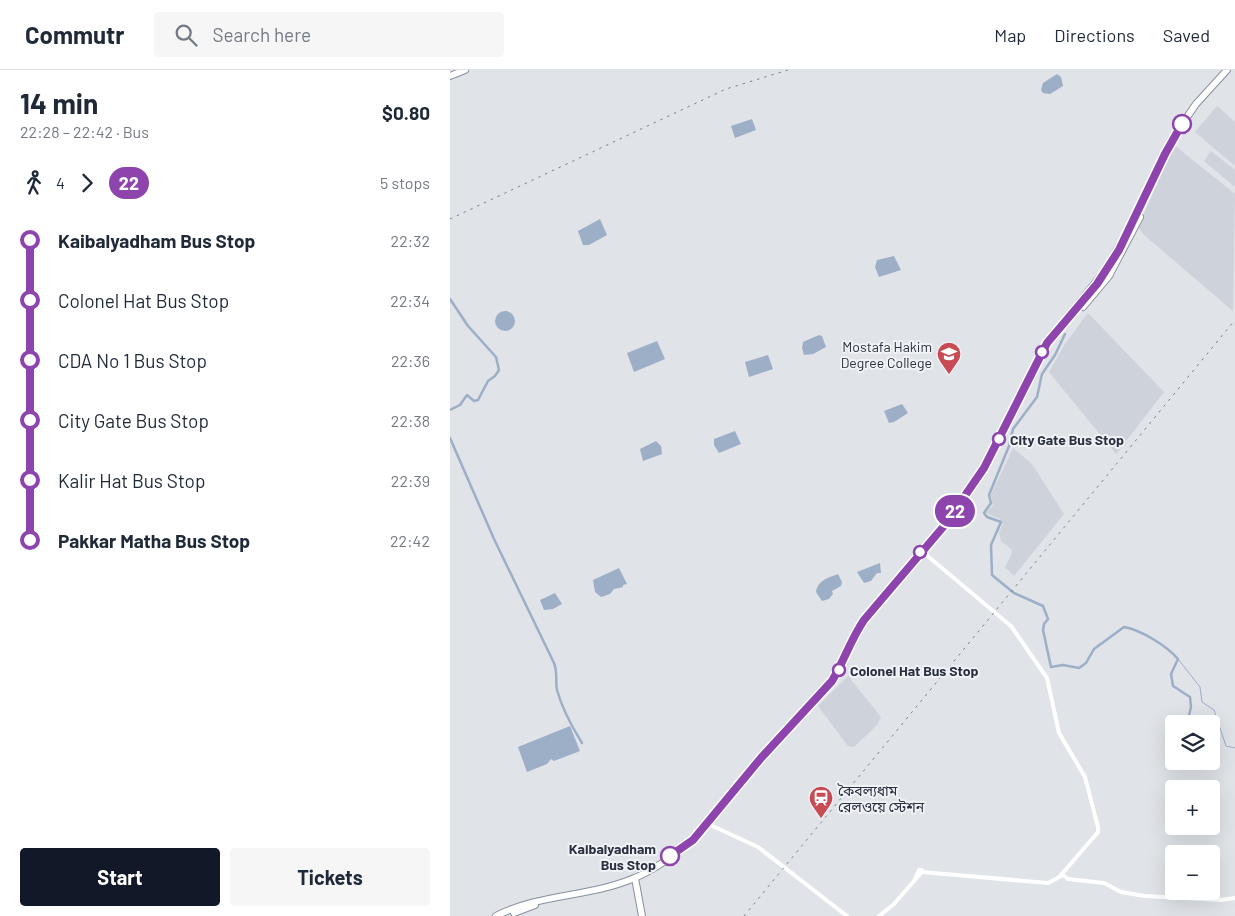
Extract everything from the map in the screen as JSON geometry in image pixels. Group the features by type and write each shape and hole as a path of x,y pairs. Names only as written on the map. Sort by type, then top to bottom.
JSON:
{"highway":[{"path":"450,76 464,70"},
{"path":"506,916 534,905 608,891 635,880 692,841 834,683 868,620 945,528 992,455 1047,343 1097,284 1119,250 1172,139 1196,104 1227,70"},
{"path":"707,825 801,713 832,681 840,668 854,634 864,620 944,526 989,465 1041,360 1055,339 1109,276 1124,250 1175,140 1200,106 1232,70"},
{"path":"496,916 522,904 635,880"},
{"path":"635,880 642,916"}],"street":[{"path":"879,916 894,904 914,881 919,870 922,872 1048,883 1061,875 1099,830 1085,777 1060,733 1048,682 1011,626 924,553"},
{"path":"707,825 750,842 847,916"},
{"path":"1061,875 1068,879 1104,883 1121,892 1145,896 1218,900 1235,898"}],"shaded area":[{"path":"1217,106 1235,122 1235,166 1195,132"},
{"path":"1174,145 1235,194 1233,311 1144,235 1138,227"},
{"path":"1211,151 1235,170 1235,187 1204,161"},
{"path":"1088,313 1164,392 1116,454 1049,372 1065,344"},
{"path":"1013,448 1032,464 1064,514 1014,576 1005,567 1012,553 1011,549 1001,541 999,532 1003,524 1000,519 986,513 993,505 991,495"},
{"path":"848,676 881,717 877,725 854,747 848,746 818,706"}],"water":[{"path":"1057,74 1061,77 1063,86 1050,94 1043,93 1041,90 1043,83"},
{"path":"752,119 756,130 735,138 731,126"},
{"path":"600,219 607,235 589,245 583,245 578,231"},
{"path":"894,256 901,270 879,277 875,267 877,260"},
{"path":"505,311 512,314 515,321 512,328 505,331 498,328 495,321 498,314"},
{"path":"819,335 822,336 826,347 813,354 804,355 803,342"},
{"path":"657,341 665,359 634,372 627,353"},
{"path":"768,355 773,369 749,377 745,362"},
{"path":"902,404 908,413 889,423 884,411"},
{"path":"735,431 741,444 719,453 714,445 714,439"},
{"path":"656,441 661,446 662,454 643,461 640,449"},
{"path":"880,563 881,573 877,573 871,581 864,583 857,572"},
{"path":"619,568 627,584 601,597 595,592 593,580"},
{"path":"838,574 842,582 841,586 832,591 833,594 829,599 822,601 816,592 817,588 824,580"},
{"path":"555,593 562,604 553,609 544,610 540,600"},
{"path":"570,726 580,751 554,761 551,759 547,764 527,772 518,747"}],"waterway":[{"path":"450,299 468,326 496,357 499,370 488,381 478,400 474,401 467,395 460,405 450,410"},
{"path":"1065,334 1055,355 1042,374 1037,397 1013,429 1009,446 989,495 991,503 984,513 987,517 1001,522 991,545 992,575 1014,593 1043,606 1048,619 1044,624 1043,630 1051,667 1063,665 1079,668 1086,663 1094,649 1124,627 1153,639 1178,659 1171,674 1173,686 1190,697 1189,715"},
{"path":"450,438 494,539 554,663 556,687 559,697 582,743"},
{"path":"1178,659 1200,687 1202,702 1214,710 1226,746 1235,748"}],"railway":[{"path":"450,219 726,89 788,70"},
{"path":"744,916 1235,320"}],"bus line":[{"name":"22","path":"670,856 693,840 761,758 832,681 840,668 854,634 864,620 944,526 992,455 1047,343 1097,284 1119,250 1172,139 1182,124"}],"place":[{"name":"Mostafa Hakim Degree College","path":"949,375"},
{"name":"City Gate Bus Stop","path":"999,439"},
{"name":"Colonel Hat Bus Stop","path":"839,670"},
{"name":"কৈবল্যধাম রেলওয়ে স্টেশন","path":"821,819"},
{"name":"Kaibalyadham Bus Stop","path":"670,856"}]}
